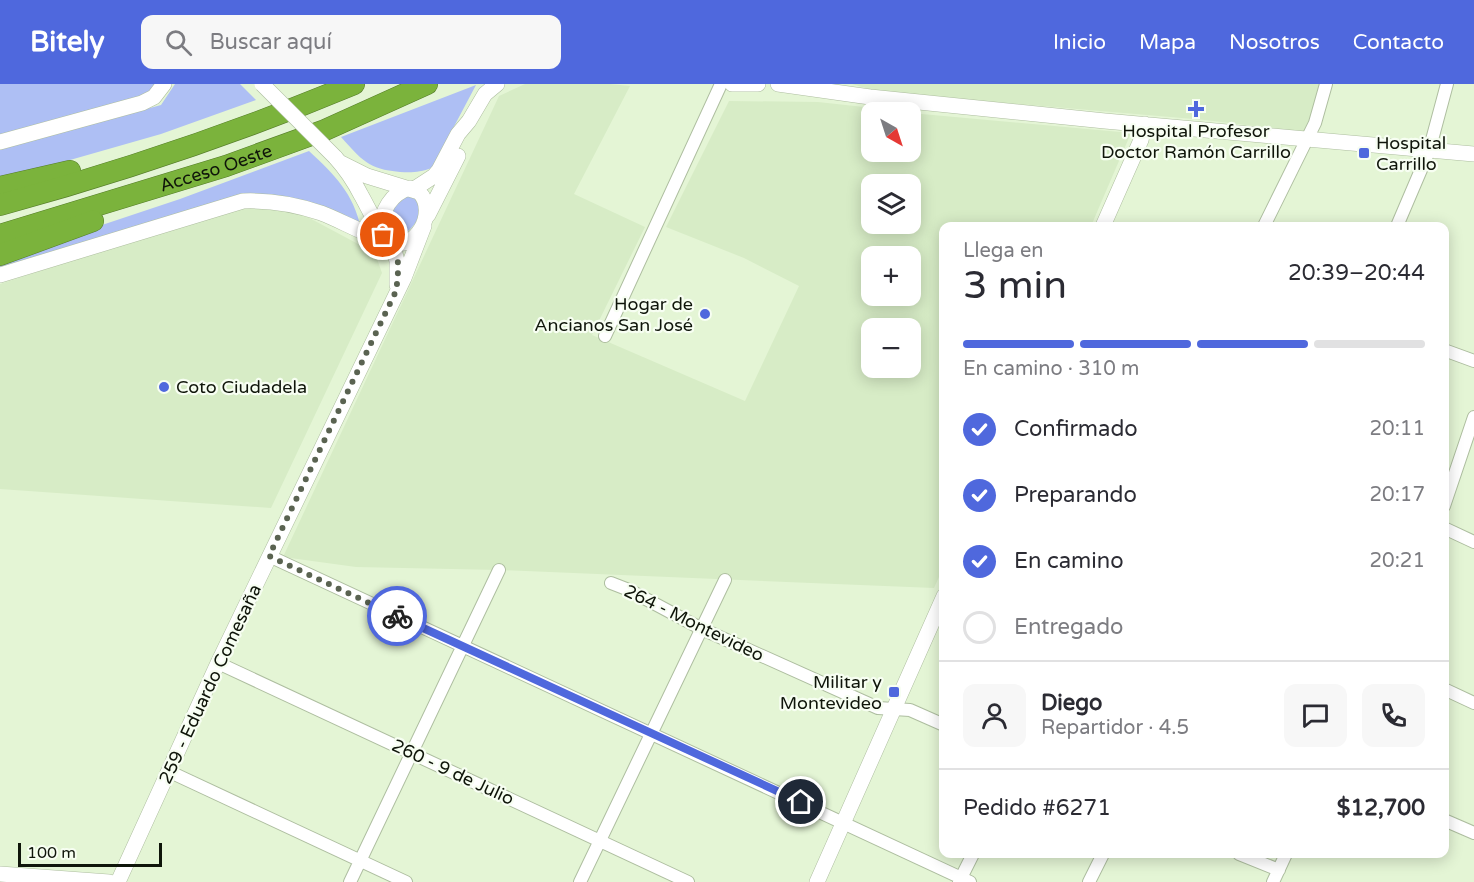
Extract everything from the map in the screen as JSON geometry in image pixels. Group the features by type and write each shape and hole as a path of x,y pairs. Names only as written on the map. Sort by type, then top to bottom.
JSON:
{"highway":[{"name":"Acceso Oeste","path":"0,205 174,151 354,84"},
{"name":"Acceso Oeste","path":"0,235 226,166 325,130 426,84"},
{"path":"0,187 174,151"},
{"path":"0,255 142,204 226,166"}],"street":[{"path":"0,142 142,103 154,97 164,84"},
{"path":"262,84 338,160 386,237"},
{"name":"259 - Eduardo Comesaña","path":"412,189 434,176 458,134 486,94 497,84"},
{"path":"605,336 721,84"},
{"path":"732,84 758,84"},
{"path":"778,84 870,97 1474,154"},
{"path":"1266,222 1315,123 1326,84"},
{"path":"1399,222 1429,151 1447,84"},
{"name":"259 - Eduardo Comesaña","path":"118,882 218,663 413,258 426,220 467,138 469,121"},
{"path":"1105,222 1141,140 1145,124"},
{"path":"0,275 243,201 266,200 296,205 369,235 386,237 404,243 417,234 426,220 428,206 423,196 412,189 367,176 338,160"},
{"path":"386,237 383,214 386,207 396,195 412,189"},
{"name":"259 - Eduardo Comesaña","path":"386,237 398,268 396,291"},
{"path":"1449,352 1474,362"},
{"path":"1449,491 1474,417"},
{"path":"1449,530 1474,542"},
{"path":"269,556 843,822 963,881 972,858"},
{"path":"350,882 499,570"},
{"path":"580,882 725,580"},
{"name":"264 - Montevideo","path":"611,583 629,590 702,629 878,708 910,710 939,723"},
{"path":"817,882 939,608"},
{"name":"260 - 9 de Julio","path":"218,663 688,882"},
{"path":"1449,691 1474,703"},
{"path":"168,771 406,882"},
{"path":"1449,822 1474,833"},
{"path":"1089,882 1101,858"},
{"path":"1249,858 1279,870"},
{"path":"1273,882 1284,858"},
{"path":"0,874 109,882"}],"shaded area":[{"path":"0,84 159,84 150,94 0,136"},
{"path":"175,84 240,84 256,100 161,134 14,176 0,177 0,149 161,105"},
{"path":"525,84 630,86 574,194 645,227 592,335 745,401 799,286 744,258 666,227 729,101 818,102 861,107 861,162 921,162 921,114 1131,133 1093,222 939,222 939,577 934,588 499,570 356,567 283,557 499,96"},
{"name":"Hospital Profesor Doctor Ramón Carrillo","path":"852,84 1320,84 1309,129 1303,132 1205,120 879,92"},
{"path":"476,85 432,168 409,172 389,171 373,166 360,157 341,137"},
{"path":"309,151 342,185 358,216 361,228 282,198 0,270 0,259 180,199"},
{"path":"414,195 419,207 416,222 402,236 389,233 387,214 396,199"},
{"name":"Coto Ciudadela","path":"250,206 300,213 375,253 382,273 271,508 0,489 0,284 219,213"}],"way so far":[{"path":"383,235 392,242 395,253 398,268 396,291 269,556 397,616"}],"place":[{"name":"Hospital Profesor Doctor Ramón Carrillo","path":"1196,109"},
{"name":"Hospital Carrillo","path":"1364,153"},
{"name":"Hogar de Ancianos San José","path":"705,314"},
{"name":"Coto Ciudadela","path":"164,387"},
{"name":"Militar y Montevideo","path":"894,692"}],"route":[{"path":"397,616 801,802"}]}
